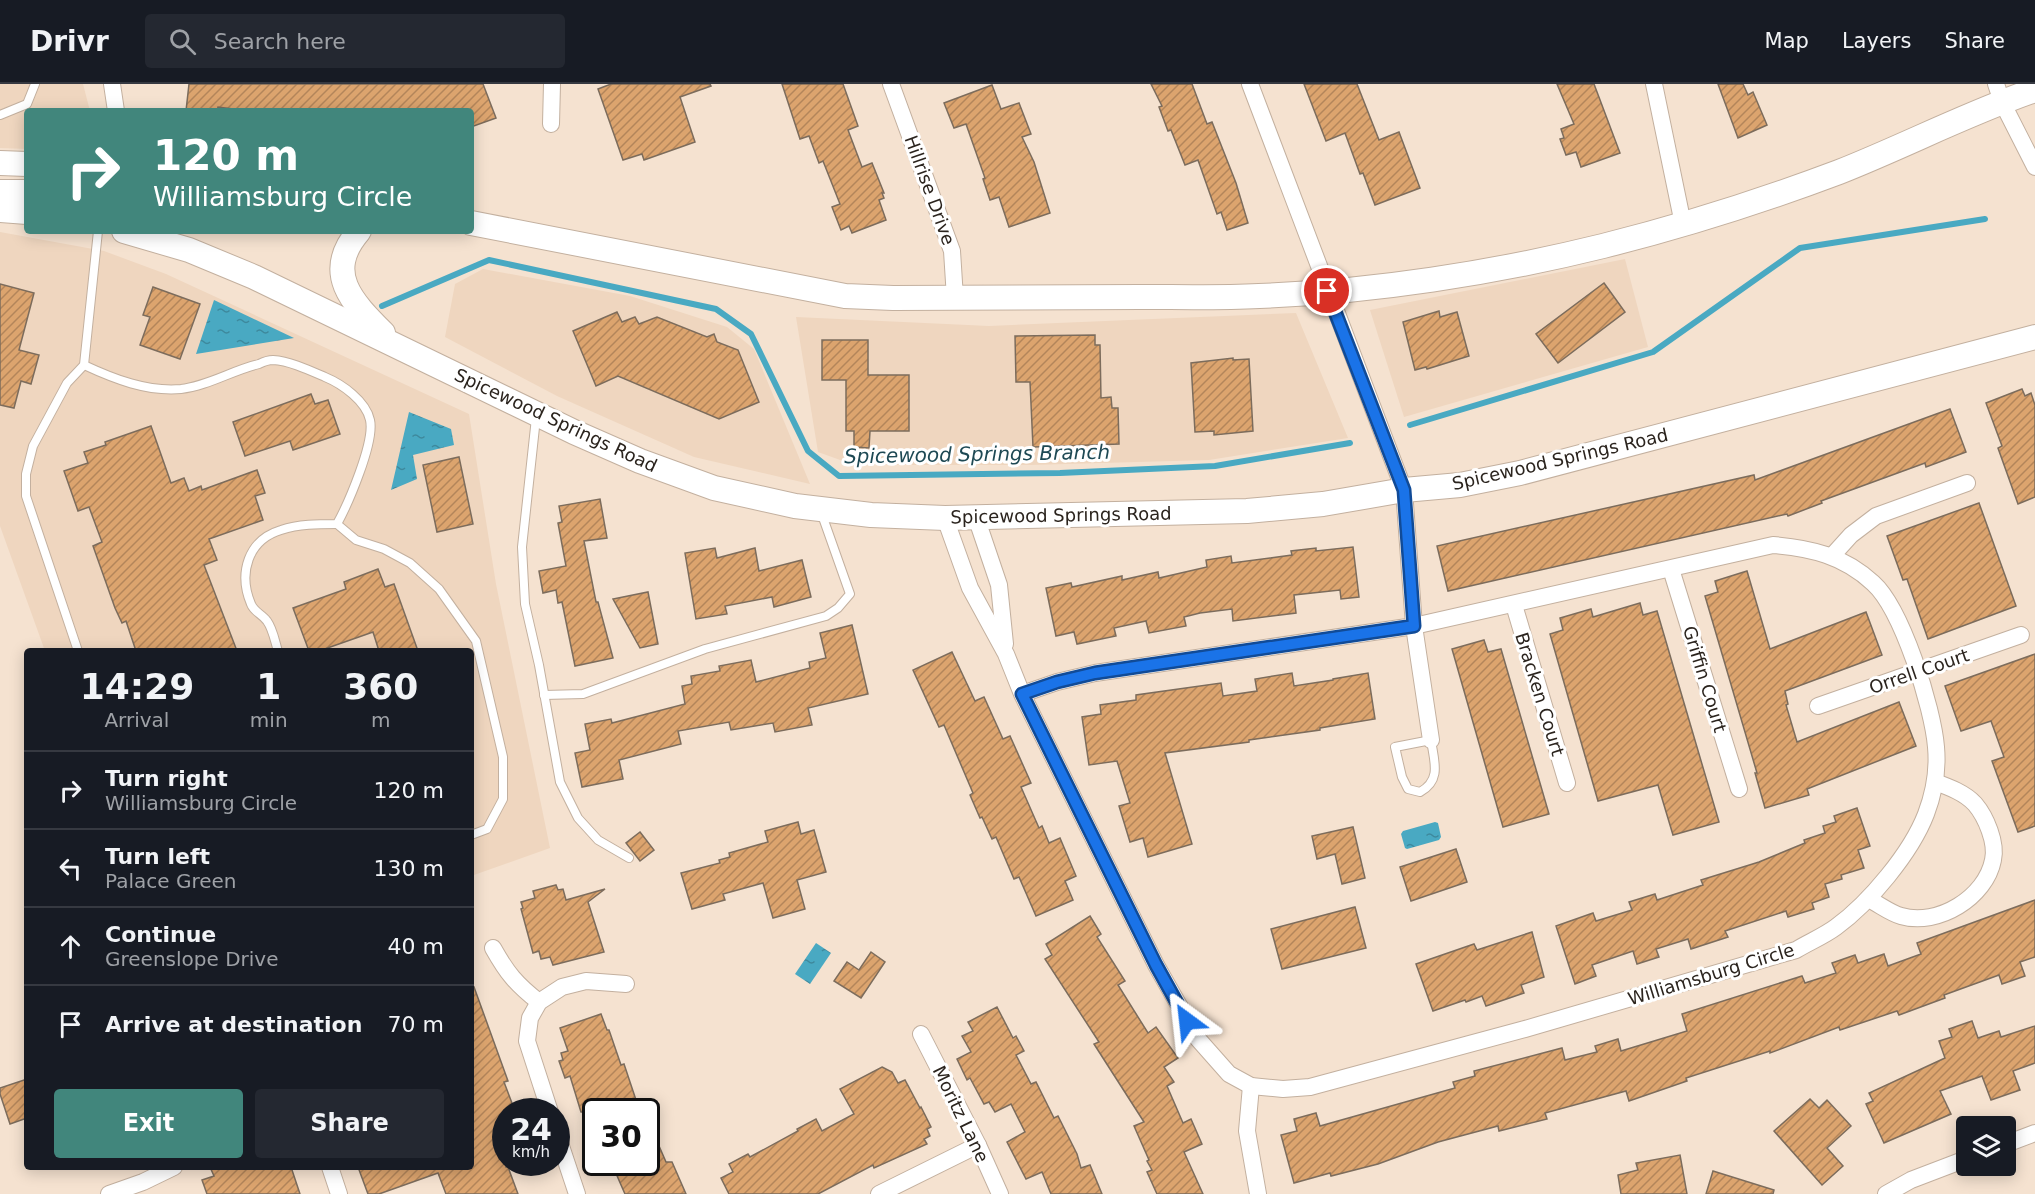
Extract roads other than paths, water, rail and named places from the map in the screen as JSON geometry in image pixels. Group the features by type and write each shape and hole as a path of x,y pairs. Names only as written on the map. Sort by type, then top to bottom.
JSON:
{"main road":[{"path":"474,224 845,296 955,298 1259,296 1327,291 1429,279 1521,264 1603,246 1683,224 1758,201 1840,171 1999,93 2035,90"},
{"path":"0,163 24,164"},
{"path":"0,192 24,192"},
{"path":"0,210 24,212"},
{"name":"Spicewood Springs Road","path":"142,234 171,239 640,461 714,488 795,506 872,515 945,518 1247,511 1323,504 1404,490 1460,485 1520,472 2035,338"},
{"path":"357,234 346,250 343,265 343,278 347,292 358,307 397,346"}],"street":[{"path":"112,84 116,108"},
{"path":"551,124 552,84"},
{"name":"Hillrise Drive","path":"891,84 952,251 955,298"},
{"path":"1250,84 1404,490 1414,626 1431,740"},
{"path":"1654,84 1683,224"},
{"path":"1999,93 2035,167"},
{"path":"1832,556 1851,535 1876,516 1967,483"},
{"name":"Williamsburg Circle","path":"976,517 999,585 1006,654"},
{"name":"Williamsburg Circle","path":"945,518 970,588 1006,654 1022,694 1156,965 1198,1039 1229,1074 1251,1086 1282,1089 1310,1087 1525,1029 1796,950 1835,928 1868,899 1911,842 1926,815 1935,782 1936,748 1931,714 1918,672 1894,613 1875,585 1857,569 1832,556 1802,548 1773,545 1414,626 1095,673 1057,682 1022,694"},
{"name":"Griffin Court","path":"1671,569 1739,789"},
{"name":"Bracken Court","path":"1514,605 1567,783"},
{"name":"Orrell Court","path":"1818,706 2021,635"},
{"path":"1868,899 1902,916 1933,917 1959,906 1976,893 1988,875 1994,859 1992,840 1982,815 1974,803 1956,791 1935,782"},
{"path":"493,948 519,987 539,1002"},
{"path":"545,1098 527,1041 530,1018 539,1002 562,987 586,981 626,984"},
{"name":"Moritz Lane","path":"921,1034 978,1145 1000,1194"},
{"path":"1251,1086 1247,1131 1258,1194"},
{"path":"2016,1140 2035,1133"},
{"path":"879,1194 978,1145"},
{"path":"1886,1194 1911,1180 1956,1163"},
{"path":"110,1194 168,1170"},
{"path":"331,1170 339,1194"},
{"path":"570,1173 577,1194"}],"lane":[{"path":"0,115 27,104 35,84"},
{"path":"77,648 26,496 26,474 33,446 43,427 67,383 84,365 98,234"},
{"path":"84,365 118,380 157,388 182,389 272,360 303,367 333,380 361,404 371,423 353,491 337,524"},
{"path":"537,414 522,547 525,604 560,782 578,818 598,840 629,858"},
{"path":"544,694 583,694 705,649 826,616 838,608 850,594 820,509"},
{"path":"277,648 267,621 252,608 244,576 248,559 259,542 280,530 309,524 337,524 356,540 384,549 410,563 440,589 476,641 503,757 503,799 487,829 474,834"},
{"path":"1431,740 1436,775 1430,786 1420,792 1408,789 1402,777 1395,747 1431,740"}],"water":[{"path":"214,300 294,338 196,354"},
{"path":"409,412 451,429 454,445 413,455 417,479 391,490"},
{"path":"1438,823 1441,837 1439,840 1405,848 1401,834 1403,831"},
{"path":"816,943 831,953 810,984 795,974"}],"waterway":[{"name":"Spicewood Springs Branch","path":"1410,425 1653,352 1800,248 1985,219"},
{"name":"Spicewood Springs Branch","path":"382,306 489,260 716,309 751,334 808,451 839,476 1060,473 1215,466 1350,443"}]}
